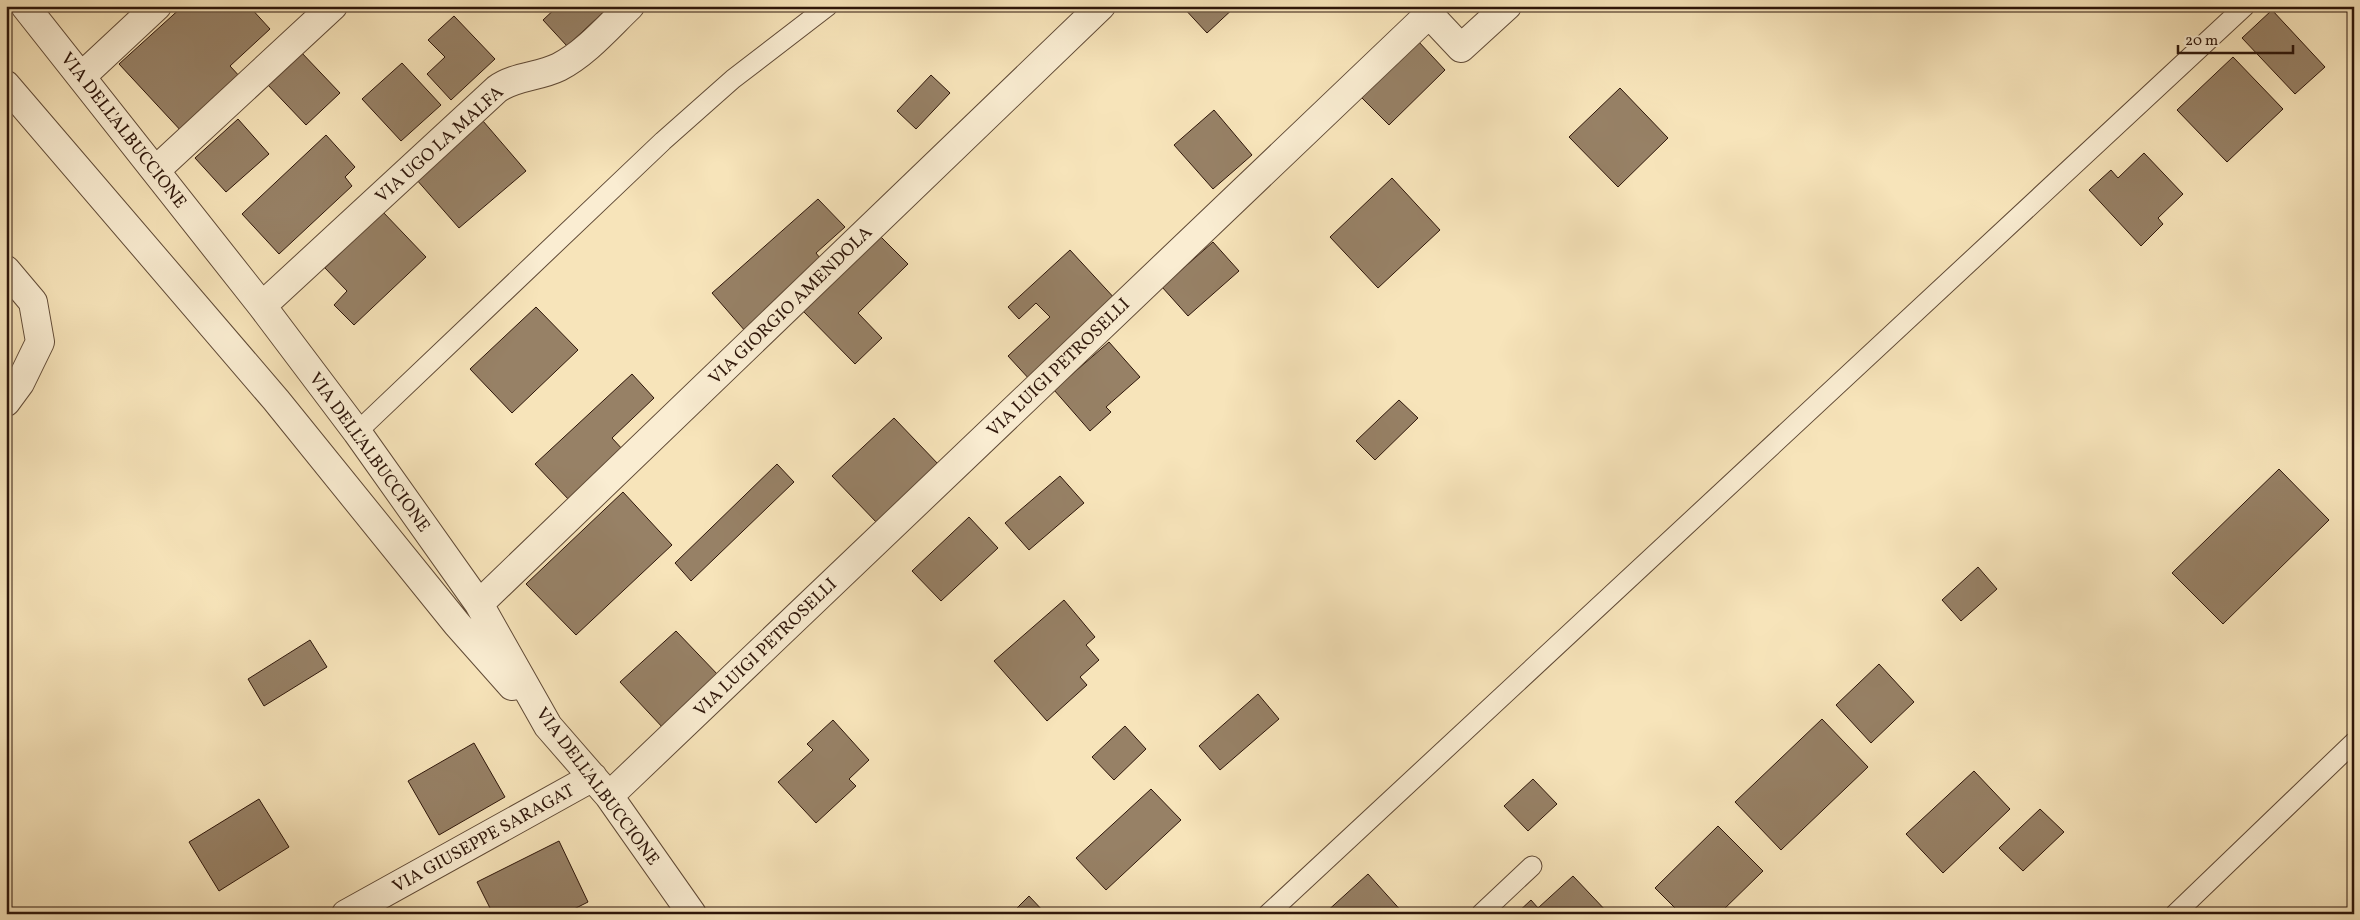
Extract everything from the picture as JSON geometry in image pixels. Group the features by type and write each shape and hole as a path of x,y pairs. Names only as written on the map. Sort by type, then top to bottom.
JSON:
{"street":[{"name":"VIA DELL'ALBUCCIONE","path":"25,6 262,306 357,432 479,604 548,726 601,787 692,914"},
{"path":"82,76 156,6"},
{"path":"156,170 333,6"},
{"name":"VIA UGO LA MALFA","path":"262,306 497,89 516,79 552,69 568,61 584,50 630,6"},
{"name":"VIA GIORGIO AMENDOLA","path":"479,604 1102,6"},
{"name":"VIA LUIGI PETROSELLI","path":"601,787 1429,14 1461,48 1507,6"},
{"path":"6,85 276,400 457,624 548,726"},
{"path":"6,270 33,302 40,342 20,383 6,402"},
{"name":"VIA GIUSEPPE SARAGAT","path":"346,914 601,787"}],"lane":[{"path":"357,432 670,134 733,78 828,6"},
{"path":"1268,914 2245,6"},
{"path":"2175,914 2354,742"},
{"path":"1481,914 1532,866"}],"building":[{"path":"183,6 249,6 270,29 230,66 242,79 183,133 119,64"},
{"path":"558,6 610,6 567,46 543,20"},
{"path":"1182,6 1236,6 1207,33"},
{"path":"2272,10 2325,67 2295,94 2242,38"},
{"path":"454,16 495,59 451,100 427,74 445,57 428,40"},
{"path":"1418,41 1445,70 1389,125 1360,96"},
{"path":"300,51 340,93 306,125 266,83"},
{"path":"2233,57 2283,109 2227,162 2177,110"},
{"path":"402,63 441,105 401,141 362,99"},
{"path":"931,75 950,93 916,129 897,111"},
{"path":"1620,88 1668,138 1618,187 1569,137"},
{"path":"1214,110 1252,155 1213,189 1174,145"},
{"path":"238,119 269,154 226,192 195,158"},
{"path":"483,121 526,171 459,228 416,179"},
{"path":"326,135 355,167 345,177 352,186 279,254 242,214"},
{"path":"2144,153 2183,194 2158,218 2163,224 2141,246 2089,190 2111,170 2118,178"},
{"path":"1392,178 1440,230 1378,288 1330,237"},
{"path":"818,199 845,227 816,253 824,263 746,332 712,293"},
{"path":"383,212 426,257 354,325 334,305 347,291 325,268"},
{"path":"879,235 908,264 858,313 882,338 855,364 802,310"},
{"path":"1213,242 1239,271 1188,316 1162,287"},
{"path":"1070,250 1117,301 1031,381 1008,356 1050,317 1036,303 1019,319 1008,307"},
{"path":"536,307 578,350 512,413 470,369"},
{"path":"1109,342 1140,377 1106,407 1111,412 1090,431 1054,390"},
{"path":"632,374 654,398 612,438 624,451 570,501 535,464"},
{"path":"1399,400 1418,418 1375,460 1356,441"},
{"path":"894,418 940,466 878,524 832,476"},
{"path":"777,464 794,482 691,581 675,563"},
{"path":"2279,469 2329,520 2223,624 2172,573"},
{"path":"1060,476 1084,503 1029,550 1005,523"},
{"path":"623,492 672,545 576,635 526,584"},
{"path":"969,517 998,548 941,601 912,571"},
{"path":"1978,567 1997,589 1961,621 1942,600"},
{"path":"1064,600 1095,637 1086,645 1099,660 1080,677 1087,685 1047,721 994,661"},
{"path":"676,631 720,677 664,729 620,682"},
{"path":"310,640 327,667 264,706 248,679"},
{"path":"1879,664 1914,702 1871,743 1836,705"},
{"path":"1258,694 1279,719 1220,770 1199,746"},
{"path":"1822,719 1868,767 1781,850 1735,802"},
{"path":"833,720 869,760 849,779 856,786 816,823 778,782 813,750 807,744"},
{"path":"1125,726 1146,749 1114,780 1092,757"},
{"path":"474,743 505,797 439,835 408,781"},
{"path":"1974,771 2010,809 1943,873 1906,834"},
{"path":"1533,779 1557,804 1528,831 1504,806"},
{"path":"1151,789 1181,820 1106,890 1076,858"},
{"path":"259,799 289,847 219,891 189,842"},
{"path":"2040,809 2064,832 2023,871 1999,848"},
{"path":"1718,826 1763,871 1719,914 1681,914 1655,888"},
{"path":"559,841 588,902 564,914 493,914 477,882"},
{"path":"1368,874 1404,914 1324,914"},
{"path":"1573,876 1609,914 1516,914 1531,900 1538,908"},
{"path":"1029,896 1046,914 1011,914"}]}
